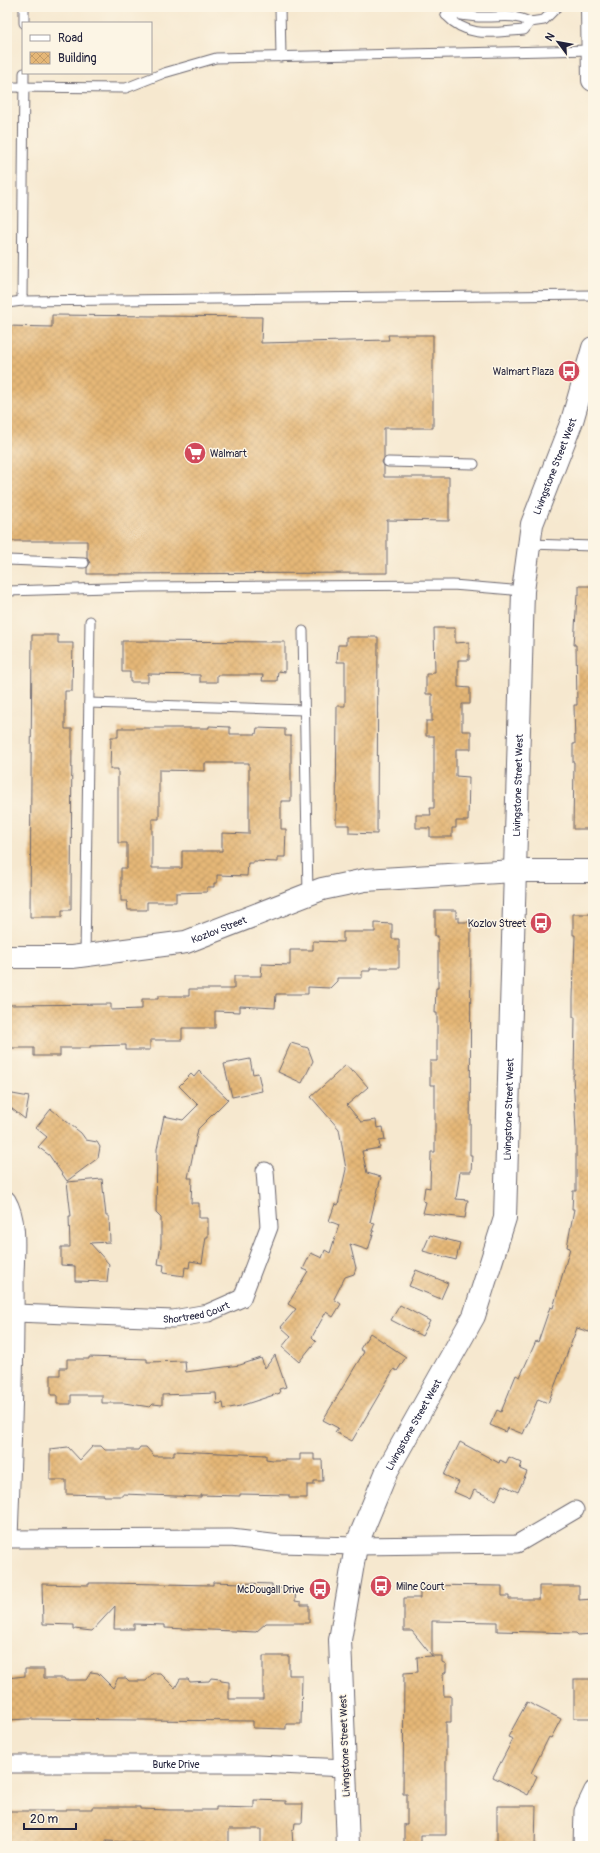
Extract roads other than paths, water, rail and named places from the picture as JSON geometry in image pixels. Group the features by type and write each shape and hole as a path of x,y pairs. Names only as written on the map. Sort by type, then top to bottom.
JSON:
{"street":[{"path":"592,7 593,80"},
{"name":"Livingstone Street West","path":"348,1846 340,1640 356,1546 387,1471 474,1316 505,1218 523,591 532,524 572,421 593,348"},
{"name":"Kozlov Street","path":"7,957 85,956 186,942 322,889 365,880 515,872 593,871"},
{"name":"Shortreed Court","path":"15,1313 173,1318 208,1313 242,1298 269,1227 265,1171"},
{"path":"7,1200 14,1214 15,1228 15,1313 8,1539 232,1538 280,1544 356,1546 517,1544 575,1510"},
{"name":"Burke Drive","path":"7,1764 257,1764 346,1768"},
{"path":"582,1846 583,1811 593,1790"}],"lane":[{"path":"24,7 24,22"},
{"path":"280,7 281,56"},
{"path":"530,22 524,30 478,33 467,30 454,22 446,14 457,13 480,17 517,16 530,22 544,20 557,7"},
{"path":"7,87 126,88 164,73 216,58 592,50"},
{"path":"22,301 24,74"},
{"path":"7,303 22,301 593,295"},
{"path":"388,462 474,464"},
{"path":"529,544 593,546"},
{"path":"7,560 84,563"},
{"path":"7,591 142,587 453,585 523,591"},
{"path":"85,956 90,621"},
{"path":"303,631 308,894"},
{"path":"89,703 304,710"}],"place":[{"name":"Walmart Plaza","path":"569,371"},
{"name":"Walmart","path":"195,453"},
{"name":"Kozlov Street","path":"541,923"},
{"name":"Milne Court","path":"381,1586"},
{"name":"McDougall Drive","path":"320,1589"}]}
